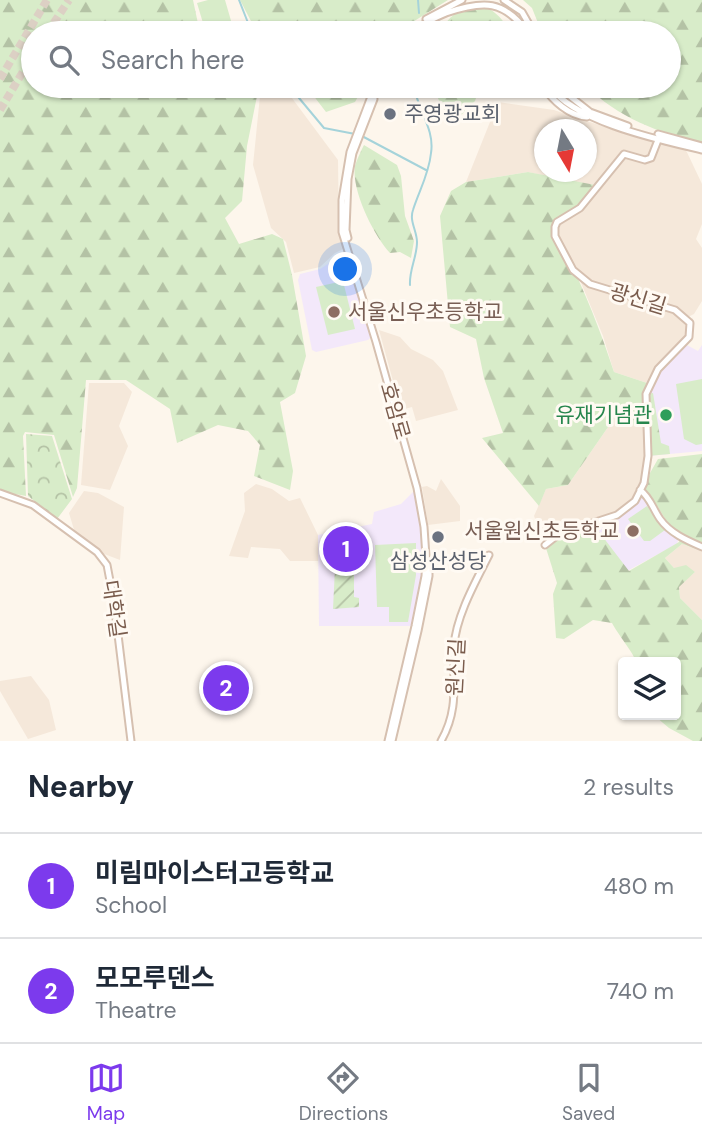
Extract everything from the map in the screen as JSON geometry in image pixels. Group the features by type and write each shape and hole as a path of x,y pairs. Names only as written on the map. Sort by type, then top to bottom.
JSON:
{"main road":[{"path":"426,21 462,0"},
{"path":"429,21 466,2 478,0 491,1 508,9 518,21"},
{"path":"504,0 522,12 527,21"},
{"name":"호암로","path":"372,98 350,152 342,200 342,232 417,488 426,557 425,576 390,741"},
{"path":"373,98 348,179 346,230 419,487 429,576 390,741"},
{"path":"559,98 582,117 702,148"},
{"path":"559,98 660,137"},
{"name":"광신길","path":"640,490 644,483 648,456 646,394 658,369 689,337 690,323 675,310 590,284 573,270 555,236 555,227 564,217 580,208 624,154 645,160 651,158 660,137"},
{"path":"545,545 559,534 621,513 635,501 640,490 648,497 662,522 680,538 702,547"},
{"name":"대학길","path":"0,495 31,507 100,559 107,573 130,741"},
{"name":"대학길","path":"0,495 33,505 97,552 107,565 114,602 130,741"},
{"name":"원신길","path":"441,741 450,727 455,693 456,634 468,597 489,555"}],"shaded area":[{"path":"260,98 292,98 338,160 339,235 343,249 320,267 294,273 286,242 271,228 253,165"},
{"path":"498,102 554,110 581,119 534,119 534,173 528,172 466,182"},
{"path":"597,124 626,134 684,146 702,184 702,224 696,239 702,248 702,301 694,314 686,318 691,326 693,317 693,331 650,384 614,372 603,336 577,273 555,236 555,227 593,187 571,182 597,182"},
{"name":"서울신우초등학교","path":"344,253 371,337 368,340 316,352 312,350 298,280 300,274 320,269 338,254"},
{"path":"379,330 400,337 411,349 433,360 443,371 458,410 416,421 412,407 401,410"},
{"path":"685,344 698,351 702,345 702,451 648,456 648,391 658,369"},
{"path":"89,383 124,383 132,392 119,426 128,446 110,490 81,485"},
{"path":"645,402 648,447 644,483 626,510 545,545 534,516 546,489 568,485 624,404"},
{"path":"441,479 460,506 460,521 428,525 422,487 427,486 436,491"},
{"path":"256,484 272,489 289,501 300,498 318,535 319,561 290,561 280,549 251,547 248,558 229,556 245,511 244,493"},
{"path":"417,488 426,557 415,626 319,626 318,535 372,524 374,512 401,504"},
{"path":"84,491 98,493 124,507 120,560 99,552 75,533 69,513"},
{"name":"서울원신초등학교","path":"639,493 646,499 660,523 678,540 677,544 627,571 594,525 623,512"},
{"path":"682,544 702,551 702,620 680,598 679,586 695,572 674,568 665,558"},
{"path":"31,676 49,700 56,730 28,739 0,691 0,681"}],"green space":[{"path":"0,0 193,0 197,21 21,21 21,98 257,98 247,146 242,201 225,218 239,244 272,234 283,239 292,275 306,356 295,393 280,402 293,471 290,490 254,476 260,445 248,431 218,425 177,443 170,409 126,380 86,380 77,488 73,497 54,435 25,432 23,436 26,496 0,489"},
{"path":"225,0 231,21 202,21 197,3"},
{"path":"240,0 448,0 414,21 251,21"},
{"path":"523,0 702,0 702,144 670,135 640,122 611,107 600,98 681,98 681,21 537,21 532,8"},
{"path":"485,6 503,21 448,21 458,12"},
{"path":"315,98 357,98 355,102 326,112"},
{"path":"438,98 476,98 453,123"},
{"path":"364,145 397,165 401,176 405,216 414,241 411,258 400,252 390,253 377,236 360,200 355,166"},
{"path":"528,172 534,173 534,182 580,182 595,185 580,208 557,222 555,232 587,301 614,372 650,384 647,394 653,393 661,443 669,446 670,454 648,456 645,402 624,404 568,485 546,489 539,506 482,438 503,433 484,378 476,339 450,327 440,216 451,191 466,182"},
{"path":"343,281 355,329 328,335 316,287"},
{"path":"702,379 702,444 696,445 684,439 676,384"},
{"path":"644,402 646,423 630,425 615,416 623,404"},
{"path":"26,434 52,436 72,499 57,519 28,496"},
{"path":"702,454 702,551 682,544 665,558 674,568 686,565 695,572 679,587 680,598 702,620 702,741 693,741 660,720 681,720 681,657 634,657 612,623 593,620 564,639 556,638 553,594 557,583 545,545 559,534 593,524 629,571 679,542 682,534 669,523 645,490 658,459"},
{"path":"647,506 665,530 650,541 644,541 628,519"},
{"path":"416,543 416,575 408,622 389,622 389,607 377,607 375,545"},
{"path":"335,553 338,556 359,556 359,573 354,574 354,597 359,598 359,607 333,609 335,568 332,568 332,555"}],"waterway":[{"path":"239,0 247,21"},
{"path":"418,0 419,13"},
{"path":"299,98 324,128 355,134"},
{"path":"410,285 417,242 412,214 428,168 432,144 417,98"},
{"path":"360,135 426,170"}],"tunnel":[{"path":"35,21 47,0"},
{"path":"55,21 69,0"},
{"path":"0,79 21,44"},
{"path":"0,110 21,75"}],"place":[{"name":"주영광교회","path":"390,114"},
{"name":"서울신우초등학교","path":"334,312"},
{"name":"유재기념관","path":"666,415"},
{"name":"서울원신초등학교","path":"633,531"},
{"name":"삼성산성당","path":"438,537"},
{"name":"미림마이스터고등학교","path":"346,549"},
{"name":"모모루덴스","path":"226,688"}]}
